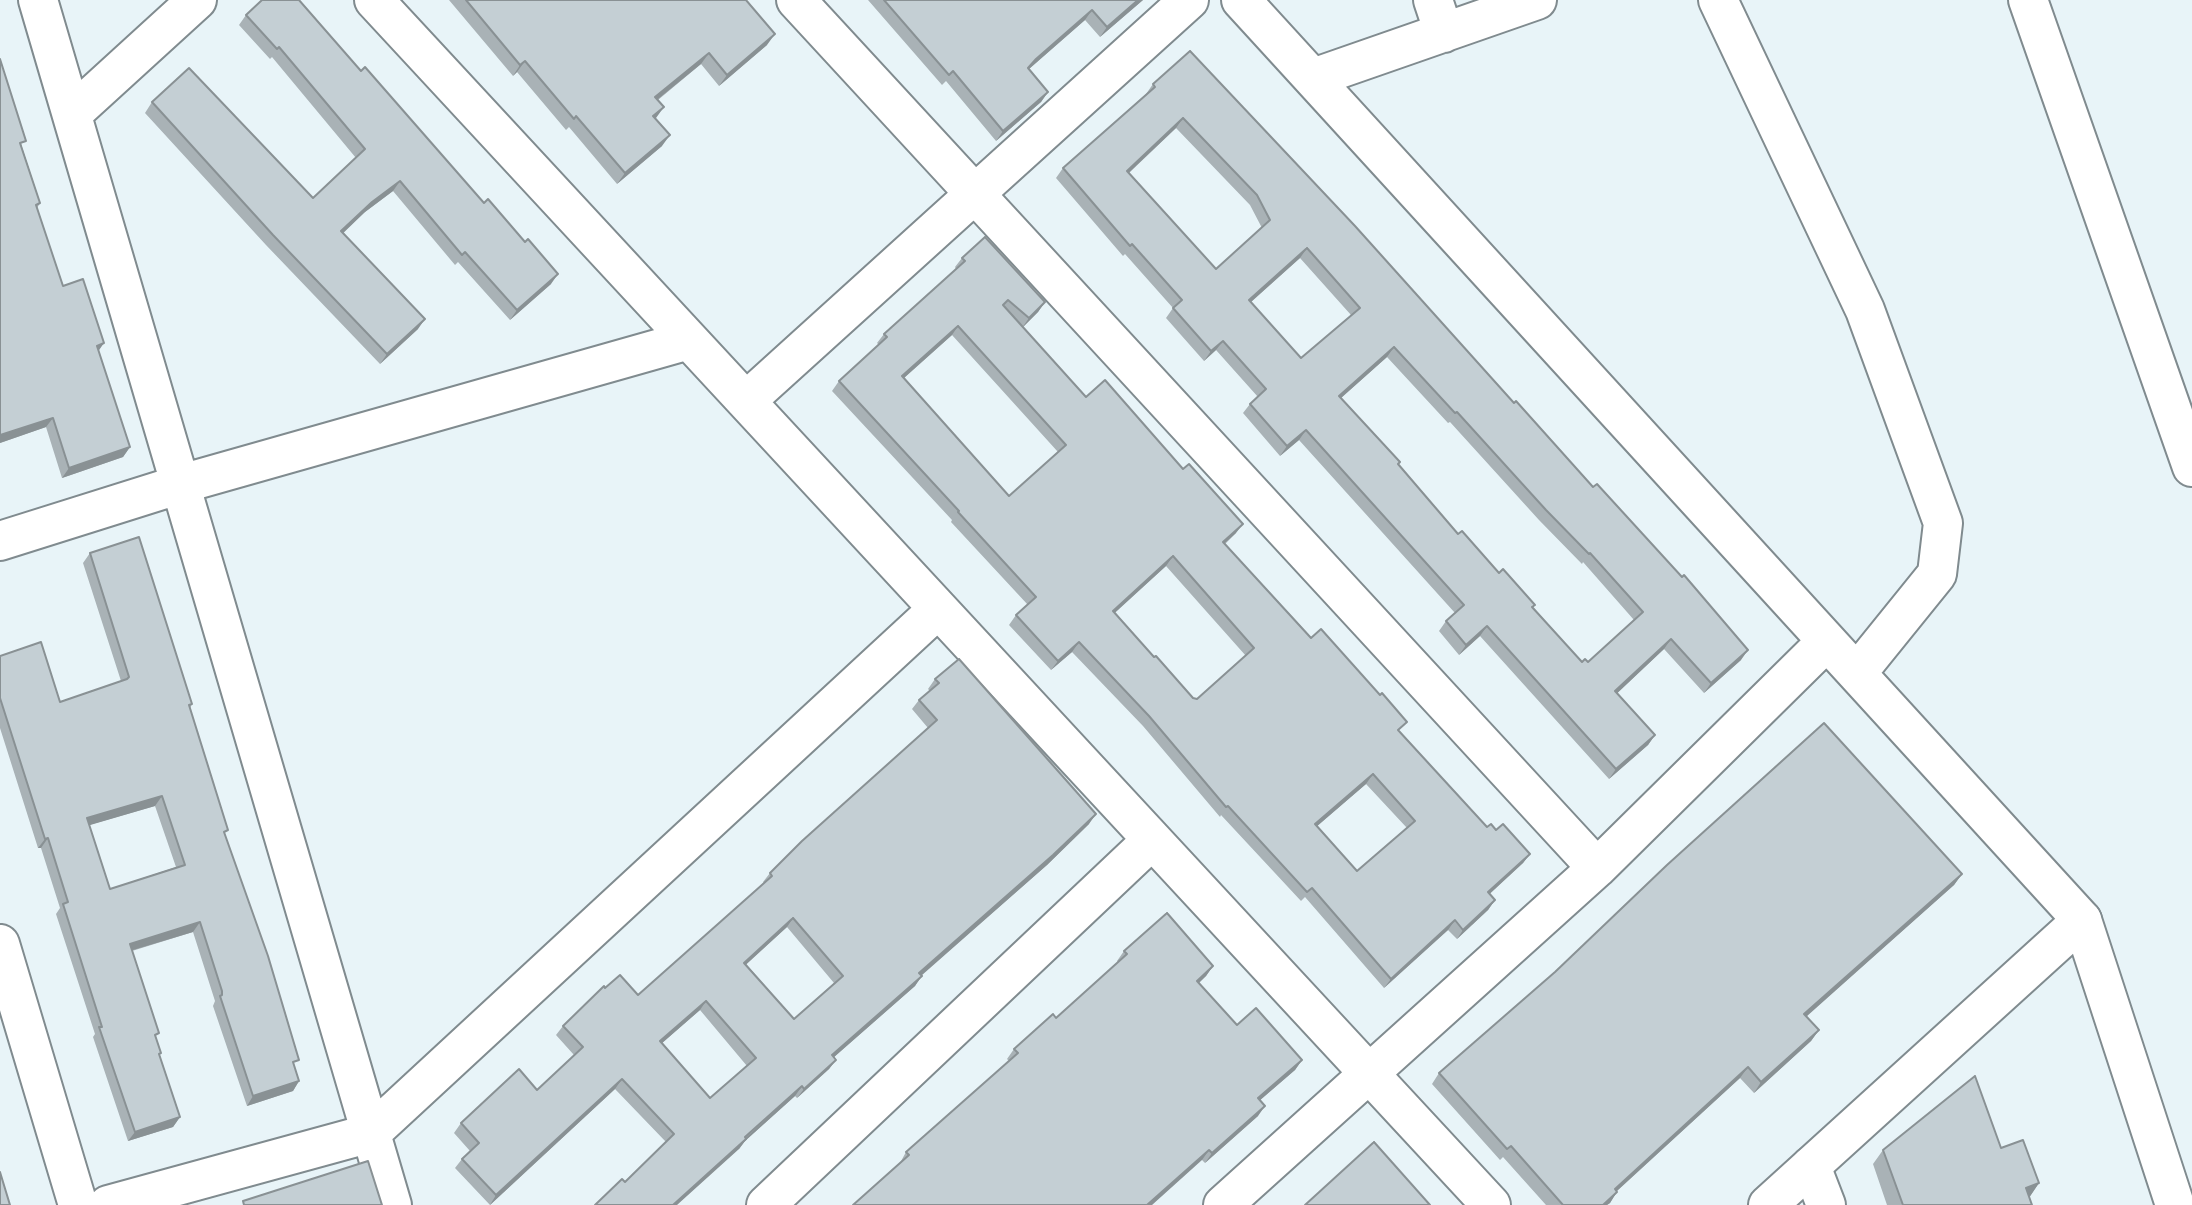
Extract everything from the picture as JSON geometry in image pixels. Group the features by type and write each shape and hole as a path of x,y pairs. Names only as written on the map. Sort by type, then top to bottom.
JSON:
{"street":[{"path":"38,0 392,1205"},
{"path":"72,114 197,0"},
{"path":"374,0 1491,1205"},
{"path":"796,0 1597,868"},
{"path":"746,401 1189,0"},
{"path":"1241,0 2082,920 2175,1205"},
{"path":"1312,78 1439,17 1537,0"},
{"path":"1718,0 1865,310 1943,523 1937,574 1857,673"},
{"path":"2028,0 2192,467"},
{"path":"0,541 181,484 689,340"},
{"path":"107,1205 371,1133 938,609"},
{"path":"1223,1205 1597,868 1826,641"},
{"path":"766,1205 1152,840"},
{"path":"1768,1205 2082,920"},
{"path":"0,944 78,1205"},
{"path":"1811,1166 1826,1205"}],"building":[{"path":"262,0 299,0 361,71 365,67 484,203 488,199 525,242 528,239 558,274 517,310 465,252 462,255 400,181 341,231 425,319 387,354 273,235 152,102 189,68 313,198 365,149 279,47 277,49 246,15"},
{"path":"466,0 746,0 775,34 727,75 709,53 655,97 664,107 653,116 670,135 625,173 525,61 520,65"},
{"path":"884,0 1138,0 1107,27 1092,10 1036,59 1028,68 1048,92 1003,131 953,71 949,75"},
{"path":"1190,51 1355,226 1593,487 1597,484 1682,577 1684,575 1748,650 1711,683 1671,639 1615,691 1655,735 1616,769 1487,626 1466,645 1446,621 1464,605 1306,430 1287,446 1250,404 1266,389 1223,341 1211,351 1173,308 1182,300 1132,244 1130,246 1063,168 1155,87 1153,84","holes":["1183,118 1257,195 1270,220 1216,269 1127,171","1307,248 1360,308 1301,358 1249,300","1394,347 1643,612 1588,662 1585,659 1582,662 1532,607 1535,605 1503,569 1499,573 1462,531 1458,534 1398,464 1400,462 1339,396"]},
{"path":"0,59 26,141 20,143 40,203 36,205 63,286 83,279 104,343 97,346 130,447 69,468 53,418 0,435"},
{"path":"985,237 1045,302 1029,318 1008,300 1003,305 1086,397 1105,380 1183,469 1189,464 1243,524 1223,542 1311,638 1321,629 1380,695 1382,693 1407,722 1398,730 1487,827 1491,824 1496,830 1503,824 1530,854 1488,892 1495,900 1463,930 1455,920 1391,979 1312,888 1307,892 1228,806 1226,807 1149,716 1079,642 1058,661 1016,615 1036,597 839,381 887,337 884,334 965,261 962,258","holes":["958,326 1066,445 1009,496 902,376","1173,556 1254,648 1197,699 1193,698 1113,611","1373,774 1415,821 1357,871 1315,824"]},
{"path":"139,537 192,704 189,705 228,830 224,832 268,956 299,1060 293,1062 299,1081 253,1096 220,996 222,991 200,922 130,944 159,1033 155,1035 161,1053 159,1054 180,1117 135,1132 99,1027 102,1027 63,904 68,902 0,698 0,656 41,642 60,702 129,677 90,553","holes":["162,796 185,865 110,889 87,818"]},
{"path":"959,659 1096,814 919,973 922,976 832,1055 836,1060 804,1089 802,1086 673,1205 595,1205 622,1179 625,1182 674,1134 622,1079 496,1195 462,1159 479,1143 461,1123 519,1069 537,1090 583,1047 563,1026 604,986 605,988 620,975 638,995 772,876 770,873 802,841 937,720 919,700 939,683 935,679","holes":["793,918 843,976 794,1019 744,963","706,1001 756,1058 710,1098 660,1041"]},
{"path":"1824,723 1962,874 1804,1014 1819,1030 1761,1082 1748,1067 1615,1189 1617,1192 1603,1205 1563,1205 1511,1146 1507,1149 1439,1073 1555,972 1667,865"},
{"path":"1167,913 1213,966 1197,981 1237,1025 1256,1008 1302,1060 1258,1098 1265,1106 1212,1153 1209,1150 1147,1205 853,1205 909,1155 906,1152 1018,1053 1014,1049 1053,1014 1056,1018 1127,954 1124,951"},
{"path":"1975,1076 2001,1148 2023,1140 2039,1183 2026,1188 2032,1205 1903,1205 1883,1150"},
{"path":"1374,1142 1430,1205 1305,1205"},
{"path":"368,1161 382,1205 244,1205 243,1201"},
{"path":"0,1172 10,1205 0,1205"}]}
